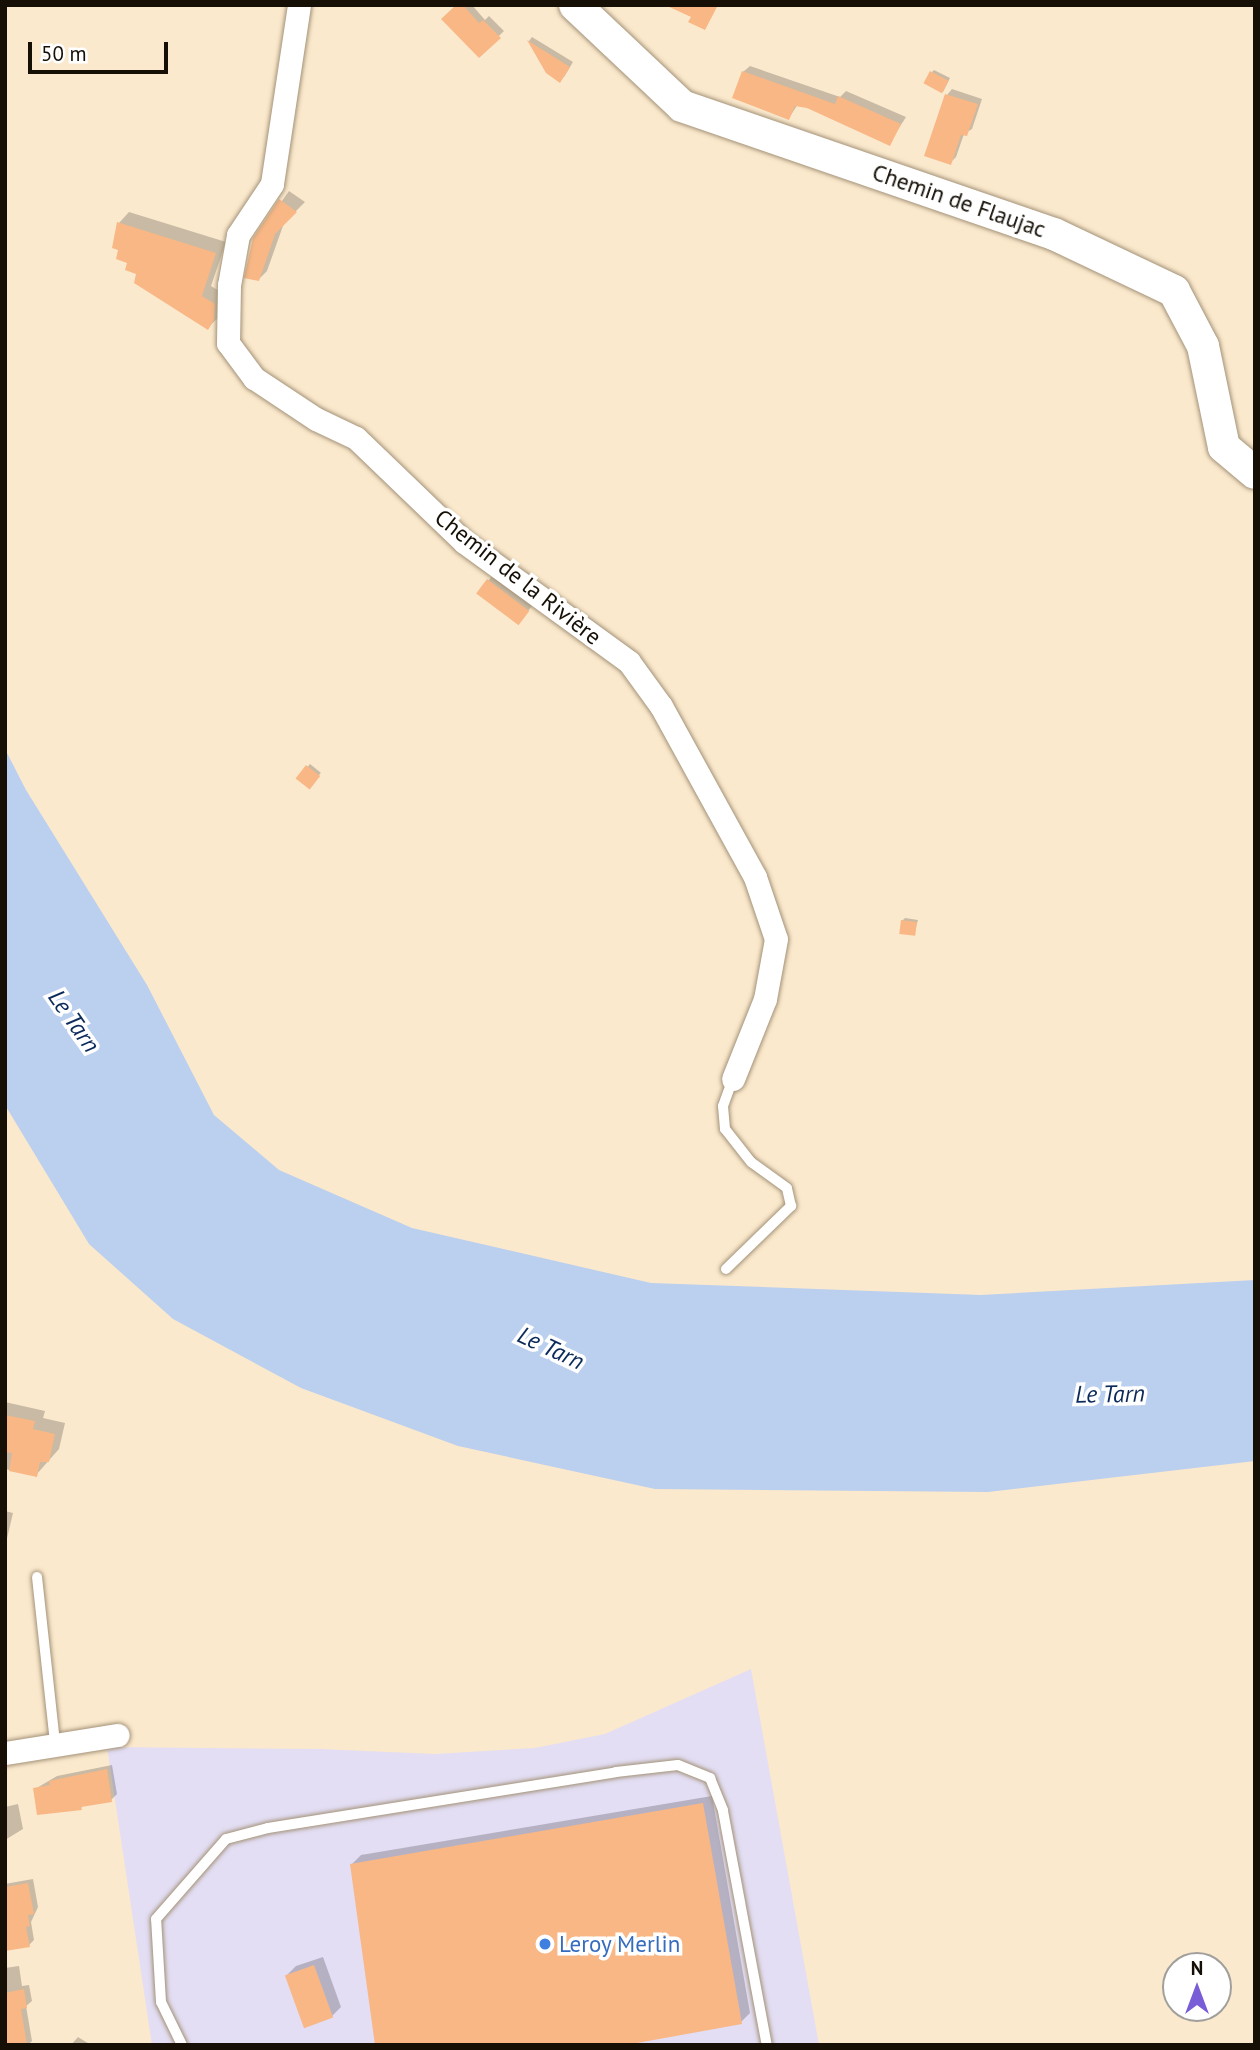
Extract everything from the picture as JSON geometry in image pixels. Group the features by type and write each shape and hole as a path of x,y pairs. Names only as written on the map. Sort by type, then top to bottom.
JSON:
{"street":[{"name":"Chemin de la Rivière","path":"299,5 272,184 238,235 229,285 228,344 254,379 316,419 356,438 464,542 629,662 661,706 755,877 776,939 765,999 733,1079"},
{"name":"Chemin de Flaujac","path":"575,5 682,106 1054,234 1174,291 1203,346 1224,447 1255,473"},
{"path":"5,1753 118,1735"}],"lane":[{"path":"726,1269 790,1206 787,1188 751,1162 725,1129 723,1106 733,1079"},
{"path":"37,1577 55,1743"},
{"path":"182,2045 161,2003 156,1919 226,1839 295,1824 616,1772 678,1765 710,1778 723,1811 767,2045"}],"shaded area":[{"path":"751,1669 819,2045 152,2045 107,1747 320,1749 435,1754 535,1748 605,1734"}],"water":[{"name":"Le Tarn","path":"5,749 26,790 147,985 214,1115 279,1170 412,1228 651,1283 981,1295 1255,1280 1255,1461 988,1492 655,1489 458,1446 301,1388 173,1319 89,1244 5,1105"}],"building":[{"path":"456,5 463,5 479,23 483,20 501,38 479,58 441,19"},
{"path":"665,5 718,5 705,30 688,22 691,17"},
{"path":"527,40 570,67 560,83 546,73"},
{"path":"742,71 835,104 838,96 901,124 890,146 807,108 795,106 789,120 732,98"},
{"path":"930,71 949,81 942,93 923,83"},
{"path":"945,94 978,104 967,136 961,135 951,165 924,156"},
{"path":"279,199 297,212 275,234 259,281 244,278 253,238"},
{"path":"117,222 216,253 202,296 215,304 214,320 208,330 134,283 136,274 125,270 127,263 116,259 118,250 112,248"},
{"path":"487,579 529,611 518,625 476,593"},
{"path":"306,765 320,776 310,789 296,778"},
{"path":"901,920 917,922 915,936 899,934"},
{"path":"5,1415 35,1421 33,1429 55,1434 49,1462 40,1462 37,1477 9,1471 12,1453 5,1452"},
{"path":"107,1769 112,1802 81,1807 82,1810 37,1815 33,1788 50,1785 49,1781"},
{"name":"Leroy Merlin","path":"703,1803 742,2024 626,2045 375,2045 350,1864"},
{"path":"28,1883 34,1914 28,1915 30,1926 26,1927 30,1947 5,1951 5,1887"},
{"path":"314,1965 333,2018 304,2028 285,1976"},
{"path":"24,1989 27,2008 21,2009 27,2045 5,2045 5,1993"}],"place":[{"name":"Leroy Merlin","path":"545,1944"}]}
